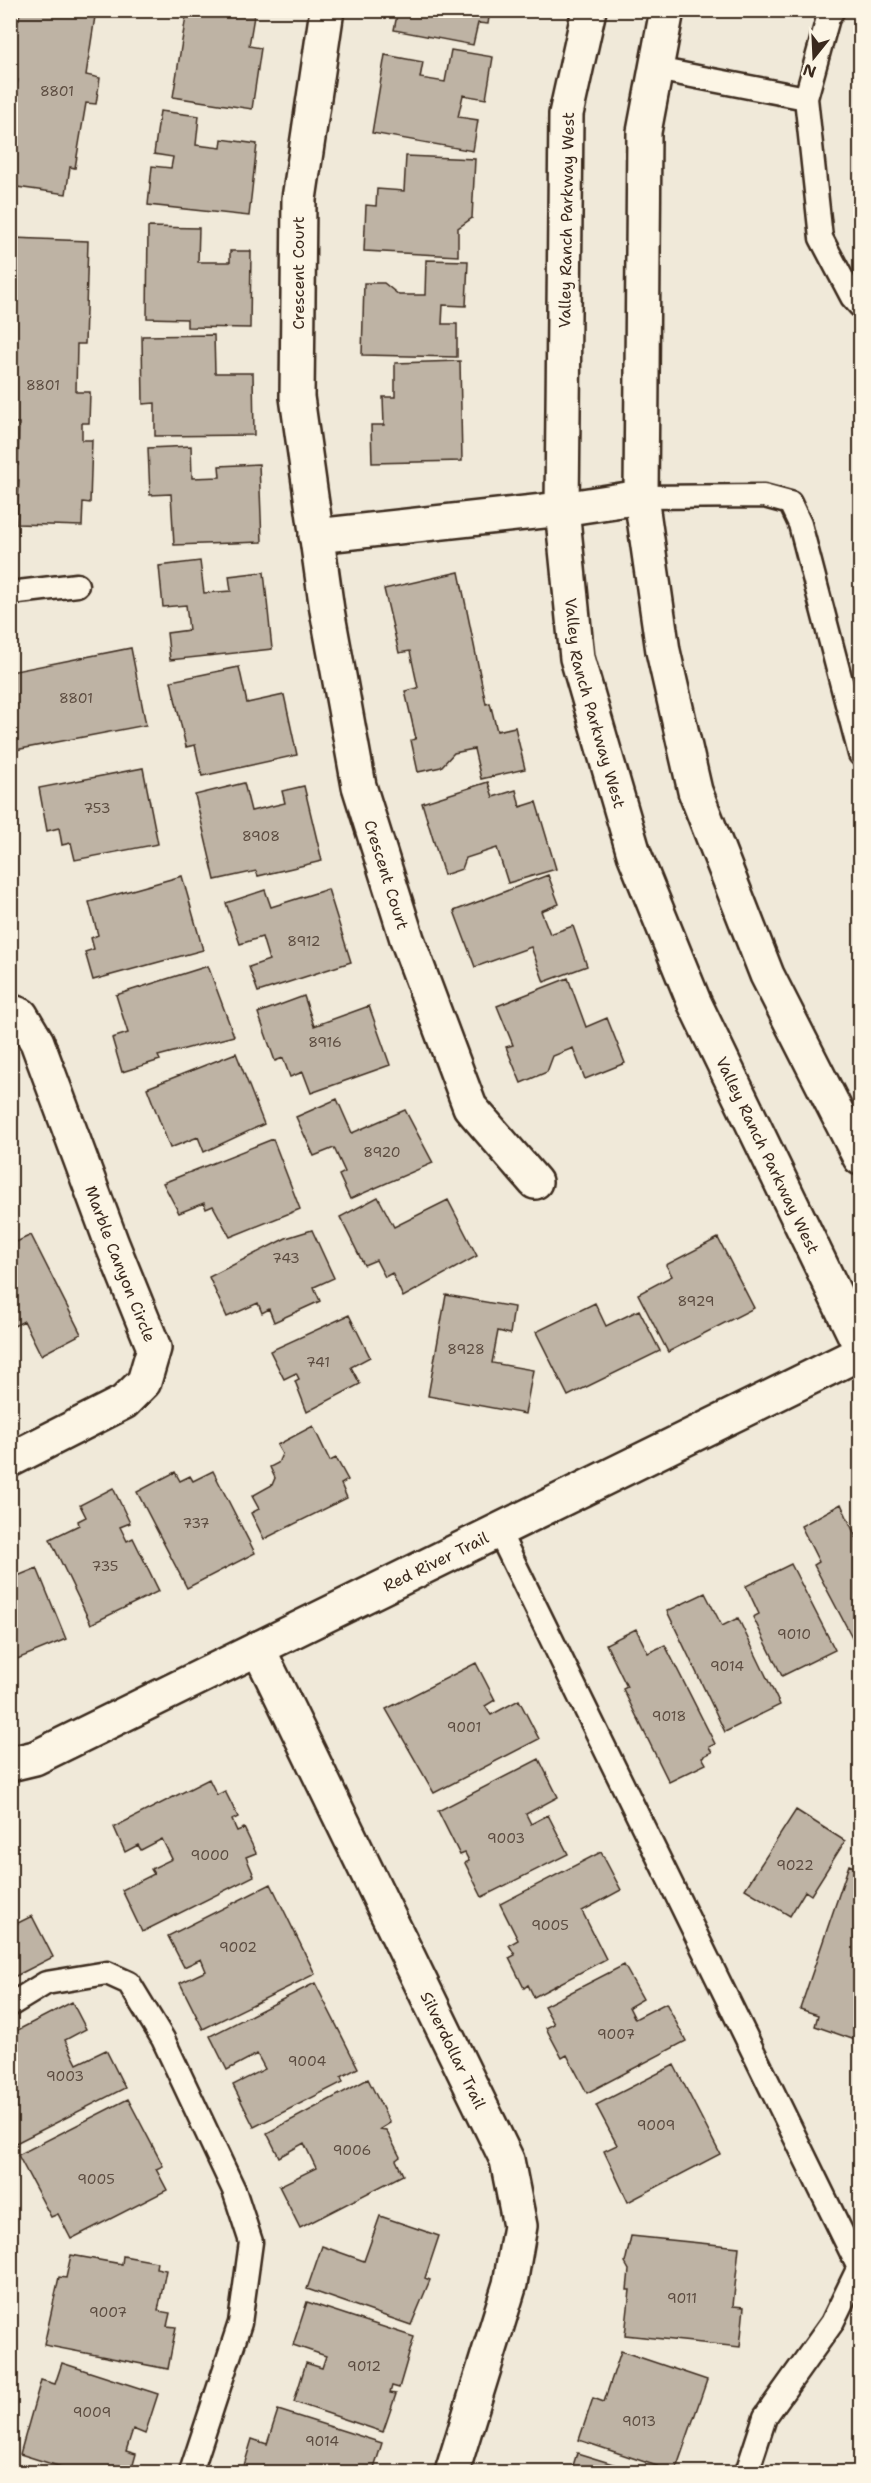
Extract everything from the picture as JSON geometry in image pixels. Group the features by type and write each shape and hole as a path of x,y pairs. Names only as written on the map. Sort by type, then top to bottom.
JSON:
{"street":[{"name":"Crescent Court","path":"327,10 299,199 297,397 327,610 359,786 406,939 470,1107 535,1182"},
{"name":"Valley Ranch Parkway West","path":"589,10 566,114 562,509 577,658 634,854 694,1002 861,1346"},
{"path":"667,10 644,132 641,497 663,651 695,791 767,975 856,1139"},
{"path":"316,536 562,509 641,497"},
{"name":"Marble Canyon Circle","path":"10,1011 21,1015 37,1042 112,1244 154,1348 144,1382 124,1402 10,1460"},
{"name":"Red River Trail","path":"10,1764 35,1758 861,1353"},
{"name":"Silverdollar Trail","path":"258,1648 507,2160 520,2226 510,2284 452,2472"}],"lane":[{"path":"833,10 828,18 806,98 821,238 852,297 861,306"},
{"path":"656,69 806,98"},
{"path":"641,497 764,496 790,503 800,524 861,754"},
{"path":"10,593 77,585"},
{"path":"498,1530 860,2269 832,2323 765,2417 747,2472"},
{"path":"10,2005 46,1983 107,1973 129,1983 163,2039 234,2190 251,2242 240,2323 192,2472"}],"building":[{"path":"20,10 96,10 86,75 100,78 96,104 86,103 75,168 70,167 66,194 10,186 10,122 18,80 10,79 14,35 10,35 10,21 11,18 19,20"},
{"path":"187,10 255,10 249,46 261,48 252,109 173,97"},
{"path":"398,10 490,10 488,24 478,23 473,45 394,30"},
{"path":"451,50 493,57 486,99 463,95 458,117 478,120 473,151 372,133 385,55 423,62 420,78 445,82"},
{"path":"160,111 199,116 196,145 221,148 222,139 257,144 249,216 148,205 152,166 171,168 173,157 154,154"},
{"path":"406,156 475,159 472,218 458,228 458,256 364,251 366,205 376,206 377,189 404,191"},
{"path":"148,227 199,228 198,262 230,262 230,251 251,251 250,328 187,327 187,319 147,318"},
{"path":"13,238 88,241 85,344 77,344 76,392 90,392 89,423 82,423 82,440 92,440 90,503 83,502 82,526 17,524 19,480 10,480 10,465 18,465 19,423 10,423 10,378 12,378 13,371 10,371 10,278"},
{"path":"426,260 468,261 466,306 443,305 442,324 457,324 457,357 362,355 364,283 384,283 399,295 425,295"},
{"path":"214,335 215,373 253,373 254,435 155,436 155,403 143,404 142,336"},
{"path":"460,361 462,461 372,463 371,425 384,425 383,397 395,397 395,363"},
{"path":"191,446 192,478 220,477 219,466 259,464 262,542 174,545 171,494 150,495 148,448"},
{"path":"200,561 204,593 231,591 229,576 264,572 272,649 170,660 167,633 189,630 186,605 163,607 159,566"},
{"path":"459,572 486,704 490,703 497,731 515,727 525,769 481,779 474,749 454,753 441,767 418,772 411,740 416,739 405,691 418,688 410,651 399,653 384,589"},
{"path":"131,648 146,725 10,751 10,672"},
{"path":"239,667 247,703 284,695 297,755 202,776 195,745 186,747 171,681"},
{"path":"143,768 158,844 75,860 71,843 62,845 59,828 47,831 39,788"},
{"path":"488,782 493,797 516,790 520,807 536,802 556,869 508,883 497,848 466,858 462,869 444,875 422,803"},
{"path":"244,783 251,811 285,803 282,791 304,786 322,861 258,876 256,871 215,880 195,795"},
{"path":"548,875 559,904 541,911 550,934 573,926 587,966 544,982 531,947 475,967 454,911"},
{"path":"182,876 203,950 93,980 85,952 94,949 91,938 98,935 89,902"},
{"path":"328,889 351,962 258,992 249,967 269,960 262,937 240,944 226,903 265,890 271,907"},
{"path":"208,966 234,1036 158,1056 160,1060 122,1072 112,1038 128,1033 116,995"},
{"path":"568,978 586,1027 607,1018 625,1063 585,1079 573,1048 553,1056 547,1072 521,1083 506,1047 513,1045 497,1006"},
{"path":"304,996 314,1026 369,1006 390,1065 311,1093 303,1072 290,1077 283,1058 275,1061 258,1013"},
{"path":"236,1053 264,1124 204,1152 198,1137 170,1148 147,1088"},
{"path":"337,1099 352,1133 405,1110 433,1163 350,1199 339,1175 345,1172 334,1148 314,1156 296,1117"},
{"path":"273,1139 300,1209 230,1237 213,1206 206,1209 204,1203 179,1213 163,1183"},
{"path":"378,1197 394,1227 448,1200 477,1256 403,1297 392,1273 385,1277 376,1260 364,1265 340,1217"},
{"path":"312,1230 334,1278 314,1287 320,1301 274,1322 269,1309 262,1313 258,1303 227,1317 209,1277 286,1238"},
{"path":"31,1235 81,1334 41,1355 24,1321 10,1328 10,1245"},
{"path":"718,1238 754,1308 668,1352 638,1294 672,1276 666,1265"},
{"path":"446,1295 514,1307 510,1334 498,1331 492,1363 533,1370 525,1414 428,1396"},
{"path":"595,1303 606,1326 639,1310 660,1351 568,1396 536,1332"},
{"path":"349,1315 370,1357 351,1367 360,1384 307,1412 295,1381 299,1379 296,1373 284,1379 270,1351"},
{"path":"313,1426 330,1461 336,1458 348,1480 341,1484 347,1498 264,1539 251,1513 259,1509 252,1496 272,1485 275,1478 270,1467 278,1463 282,1454 277,1445"},
{"path":"213,1471 255,1553 187,1588 137,1492 175,1472 180,1481 190,1476 193,1481"},
{"path":"113,1488 130,1523 120,1527 127,1541 133,1538 159,1591 91,1624 50,1539 79,1525 78,1521 86,1517 80,1505"},
{"path":"841,1504 860,1546 860,1632 852,1637 814,1565 819,1562 801,1526"},
{"path":"791,1564 835,1650 782,1676 753,1617 759,1614 746,1586"},
{"path":"37,1568 66,1639 10,1662 10,1579"},
{"path":"705,1593 722,1626 738,1618 780,1705 725,1732 667,1611"},
{"path":"636,1629 648,1653 665,1645 715,1744 709,1747 712,1752 702,1757 706,1764 669,1782 623,1689 627,1687 606,1644"},
{"path":"476,1663 495,1700 485,1706 491,1715 519,1700 539,1739 434,1793 386,1709"},
{"path":"539,1759 558,1797 526,1814 531,1824 548,1815 568,1854 482,1897 465,1863 469,1861 465,1853 460,1855 438,1811"},
{"path":"209,1779 217,1795 225,1791 238,1817 232,1820 237,1831 244,1828 256,1853 246,1857 254,1876 142,1932 122,1890 154,1874 151,1869 172,1859 162,1839 141,1850 138,1845 125,1852 114,1827"},
{"path":"796,1810 845,1841 811,1895 805,1891 790,1916 745,1889"},
{"path":"601,1852 621,1890 582,1911 606,1959 534,1997 528,1985 524,1988 509,1958 515,1955 509,1945 518,1940 500,1904"},
{"path":"849,1865 860,1869 860,2021 855,2040 815,2026 818,2015 800,2009"},
{"path":"271,1884 315,1974 203,2029 180,1983 206,1971 201,1959 184,1967 168,1936"},
{"path":"10,1908 18,1923 32,1916 53,1957 10,1979"},
{"path":"624,1965 643,1999 629,2007 635,2019 666,2003 686,2041 587,2093 567,2055 562,2058 546,2028 554,2024 544,2006"},
{"path":"315,1983 358,2068 341,2077 343,2082 254,2127 233,2085 265,2069 257,2054 227,2070 210,2036"},
{"path":"72,2002 86,2029 65,2040 77,2064 106,2050 125,2088 14,2144 10,2137 10,2034"},
{"path":"674,2065 720,2154 628,2202 604,2151 617,2145 596,2105"},
{"path":"368,2079 390,2123 380,2129 386,2130 400,2157 396,2160 403,2175 300,2228 279,2186 316,2168 304,2143 279,2157 267,2133"},
{"path":"128,2099 163,2166 156,2169 167,2190 71,2239 58,2214 51,2217 18,2155"},
{"path":"380,2216 439,2236 425,2278 430,2280 411,2325 307,2289 322,2246 364,2261"},
{"path":"631,2236 739,2247 733,2306 744,2307 740,2347 625,2335 630,2290 627,2290 629,2270 625,2263"},
{"path":"71,2255 122,2264 123,2256 157,2262 156,2268 166,2270 158,2311 170,2313 167,2326 176,2327 168,2369 44,2345 59,2277 66,2278"},
{"path":"307,2302 414,2337 399,2388 392,2386 390,2393 396,2394 383,2432 294,2402 306,2363 322,2368 326,2356 293,2345"},
{"path":"621,2351 707,2380 675,2472 579,2440 593,2398 604,2402"},
{"path":"62,2363 158,2394 145,2434 133,2429 126,2451 136,2454 131,2472 77,2472 20,2454 41,2380 55,2384"},
{"path":"278,2410 382,2443 373,2472 242,2472 252,2439 267,2444"},
{"path":"577,2453 639,2472 571,2472"},
{"path":"10,2464 38,2472 10,2472"}]}
